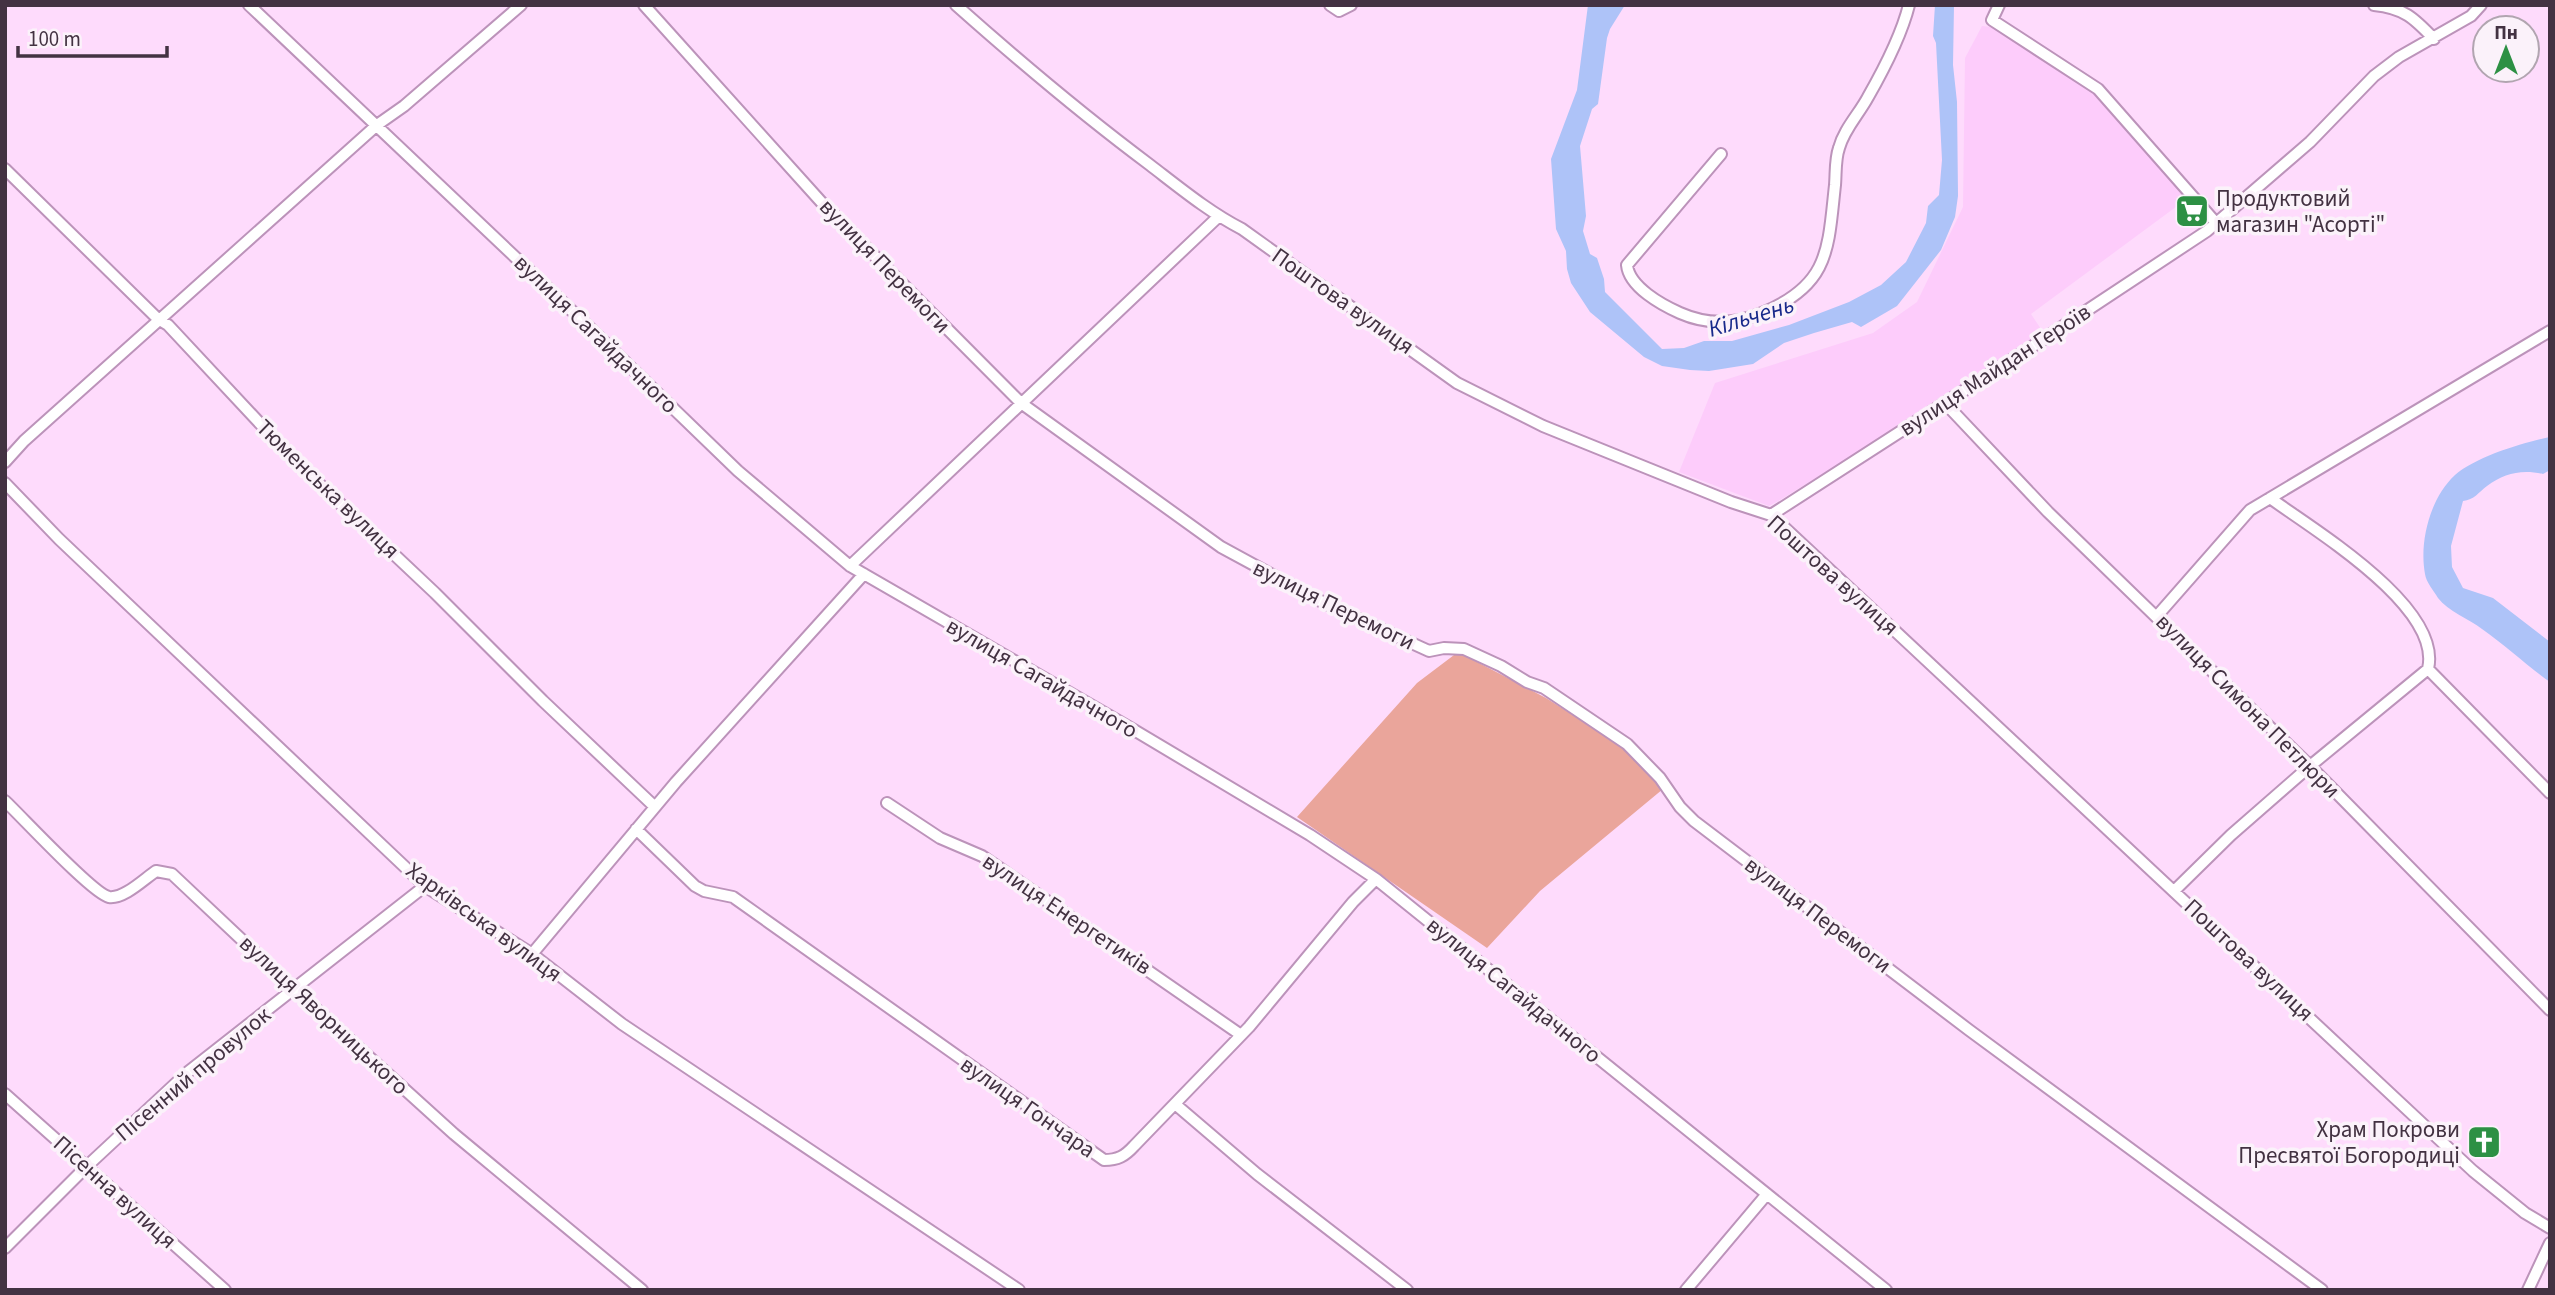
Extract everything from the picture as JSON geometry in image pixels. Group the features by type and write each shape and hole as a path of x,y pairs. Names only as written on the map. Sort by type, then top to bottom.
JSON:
{"street":[{"name":"вулиця Сагайдачного","path":"249,5 738,471 850,566 1134,730 1310,835 1376,879 1886,1290"},
{"path":"5,461 158,319 377,125 404,106 521,5"},
{"name":"вулиця Перемоги","path":"644,5 823,204 1021,403 1221,547 1326,604 1429,651 1444,648 1464,649 1501,666 1527,682 1544,688 1627,744 1661,778 1680,807 1694,821 1969,1030 2322,1290"},
{"name":"Поштова вулиця","path":"956,5 1034,74 1218,217 1242,229 1457,383 1543,426 1731,502 1772,515 2473,1171 2525,1213 2550,1228"},
{"path":"1330,5 1339,11 1351,5"},
{"path":"1721,154 1627,265 1628,272 1636,283 1661,305 1690,317 1728,322 1745,320 1797,295 1819,270 1829,242 1838,149 1846,130 1868,99 1898,37 1909,5"},
{"path":"1999,5 1992,20 2098,89 2216,223"},
{"path":"2374,5 2387,6 2412,15 2434,39"},
{"name":"вулиця Майдан Героїв","path":"1772,515 2030,348 2216,223 2310,142 2374,76 2399,57 2471,16 2482,5"},
{"name":"Тюменська вулиця","path":"5,169 158,319 168,325 295,461 655,807"},
{"path":"850,566 1218,217"},
{"path":"2157,616 2250,510 2550,331"},
{"name":"вулиця Симона Петлюри","path":"1945,403 2048,512 2310,766 2550,1010"},
{"name":"Харківська вулиця","path":"5,483 59,539 425,886 532,954 622,1024 1019,1290"},
{"path":"2175,890 2231,835 2428,669 2431,658 2420,625 2396,594 2379,578 2270,498"},
{"path":"532,954 655,807 864,575"},
{"path":"2428,669 2550,793"},
{"name":"вулиця Яворницького","path":"5,801 89,883 107,897 118,897 156,871 172,874 454,1134 642,1290"},
{"name":"вулиця Енергетиків","path":"887,803 940,838 982,856 1241,1035"},
{"name":"вулиця Гончара","path":"636,829 695,886 704,891 733,897 1086,1150 1104,1160 1116,1160 1126,1155 1241,1035 1353,902 1376,879"},
{"name":"Пісенний провулок","path":"5,1248 86,1167 188,1072 425,886"},
{"name":"Пісенна вулиця","path":"5,1094 225,1290"},
{"path":"1175,1104 1257,1174 1407,1290"},
{"path":"1686,1290 1767,1194"},
{"path":"2528,1290 2550,1243"}],"shaded area":[{"path":"1982,26 2000,28 2087,86 2188,198 2031,314 2043,332 1981,377 1769,506 1679,472 1715,383 1873,333 1917,302 1963,207 1965,58"},
{"path":"1458,652 1546,698 1631,752 1663,789 1540,891 1487,948 1297,817 1417,683"}],"water":[{"path":"1588,5 1625,5 1607,38 1598,104 1592,109 1580,146 1586,216 1583,231 1590,254 1597,258 1605,292 1662,349 1684,348 1704,341 1732,341 1789,325 1849,302 1881,285 1906,262 1926,223 1928,206 1939,195 1942,160 1936,43 1933,36 1935,5 1954,5 1953,65 1957,102 1958,196 1955,217 1941,250 1897,306 1861,327 1852,322 1814,333 1784,343 1753,364 1709,371 1662,366 1644,357 1590,312 1571,283 1566,251 1556,229 1551,159 1577,90"},
{"path":"2550,437 2550,470 2543,474 2521,472 2507,475 2463,501 2451,546 2452,567 2463,588 2493,598 2550,642 2550,682 2491,635 2442,603 2425,574 2424,548 2433,508 2455,475 2487,456"}],"place":[{"name":"Продуктовий магазин \"Асорті\"","path":"2192,211"},
{"name":"Храм Покрови Пресвятої Богородиці","path":"2484,1142"}],"water label":[{"name":"Кільчень","path":"1751,317"}]}
